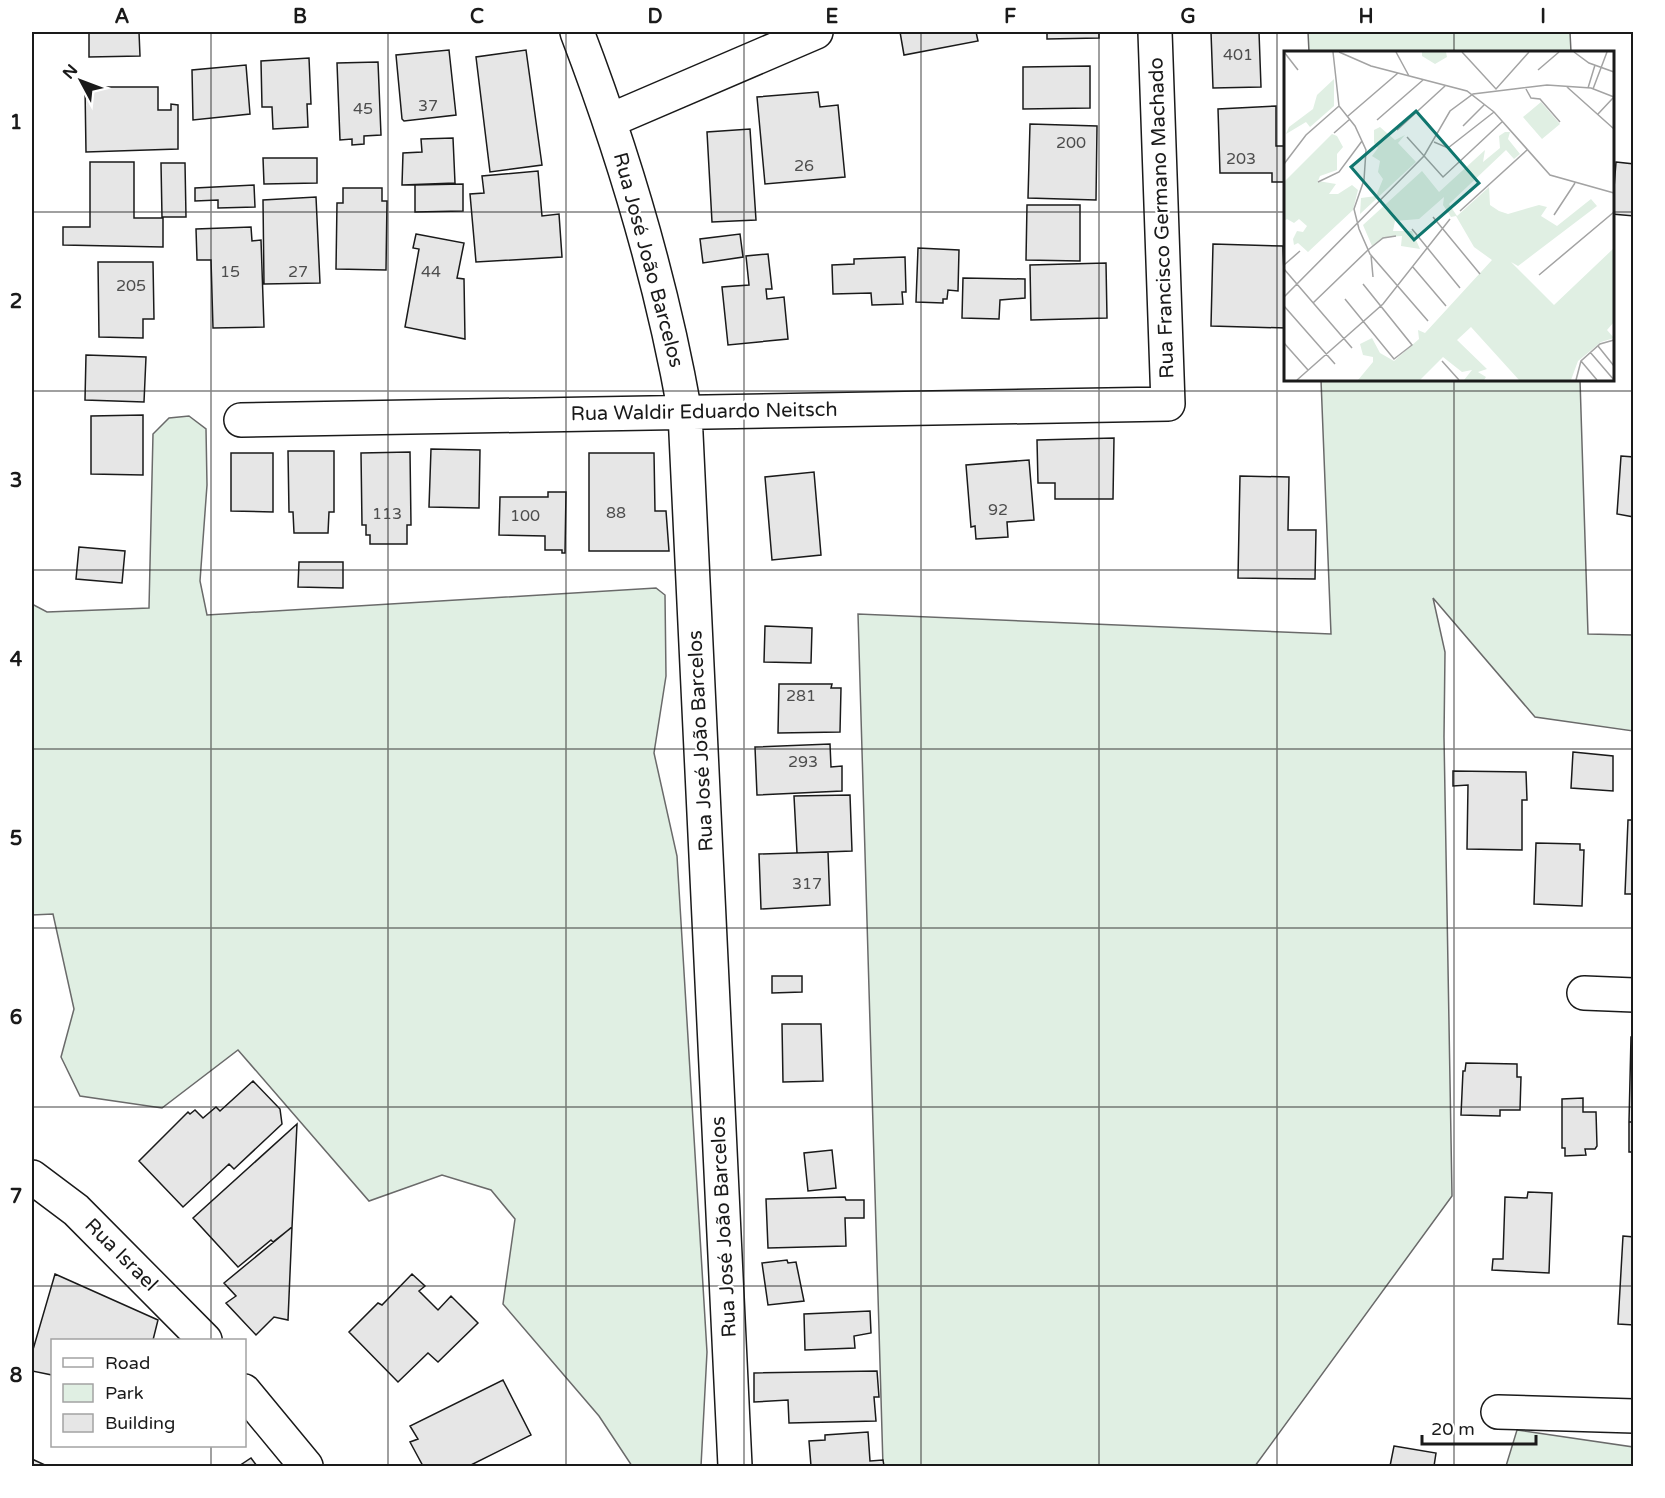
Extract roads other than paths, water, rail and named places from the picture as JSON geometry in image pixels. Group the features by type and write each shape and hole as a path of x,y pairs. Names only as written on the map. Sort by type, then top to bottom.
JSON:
{"street":[{"name":"Rua José João Barcelos","path":"577,32 611,120 672,338 686,413 735,1467"},
{"path":"611,120 816,32"},
{"name":"Rua Francisco Germano Machado","path":"1155,32 1168,404"},
{"name":"Rua Waldir Eduardo Neitsch","path":"241,420 1168,404"},
{"path":"1584,993 1634,995"},
{"name":"Rua Israel","path":"32,1177 76,1210 203,1339"},
{"path":"246,1393 306,1467"},
{"path":"1498,1412 1634,1416"}]}
